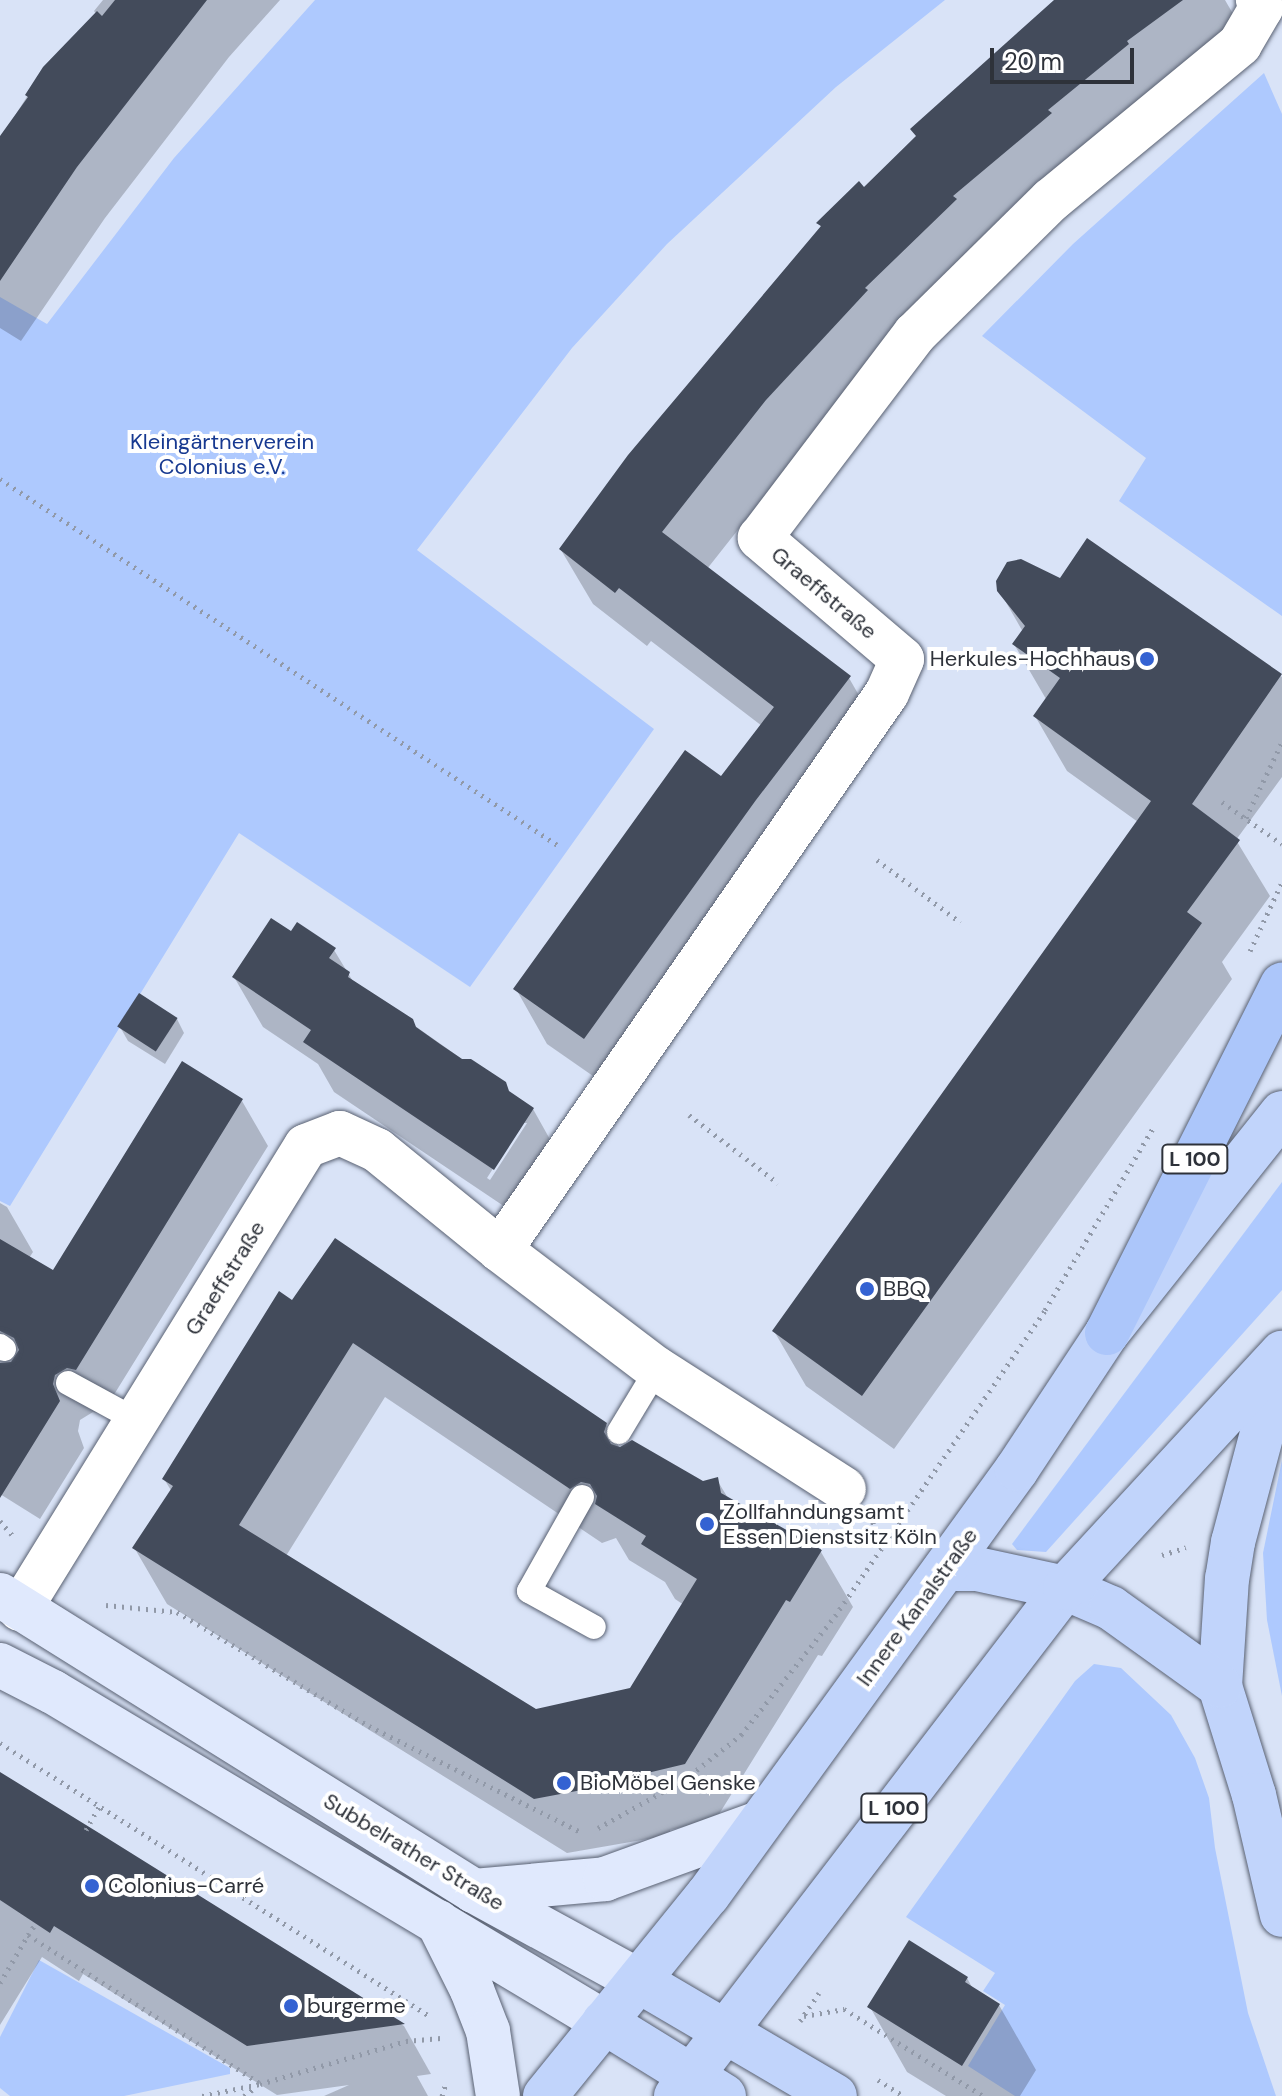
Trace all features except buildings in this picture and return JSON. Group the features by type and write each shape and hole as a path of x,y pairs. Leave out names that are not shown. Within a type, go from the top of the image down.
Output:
{"highway":[{"name":"L 100","path":"1107,1333 1282,985"}],"main road":[{"name":"Innere Kanalstraße","path":"545,2096 708,1895 945,1569 1107,1333 1282,1113"},
{"path":"1282,1355 1233,1542 1227,1578 1220,1686 1254,1795 1282,1915"},
{"name":"L 100","path":"697,2089 725,2030 1065,1588 1282,1355"},
{"path":"945,1569 977,1569 1065,1588 1111,1608 1220,1686"},
{"name":"Subbelrather Straße","path":"10,1602 474,1891 639,1981 835,2096"},
{"path":"0,1665 53,1692 604,2022 697,2089"},
{"path":"474,1891 605,1879 759,1823"},
{"path":"438,1922 472,1990 488,2031 498,2096"}],"street":[{"name":"Graeffstraße","path":"500,1250 887,693 902,659 760,538 915,334 1051,200 1240,44 1260,4"},
{"name":"Graeffstraße","path":"10,1602 45,1572 306,1146 340,1133 377,1150 500,1250 657,1369 844,1489"}],"lane":[{"path":"619,1432 657,1369"},
{"path":"68,1383 138,1421"},
{"path":"582,1497 529,1591 594,1627"}],"path":[{"path":"0,479 559,846"},
{"path":"1246,818 1282,742"},
{"path":"1222,802 1282,844"},
{"path":"877,860 960,922"},
{"path":"1246,959 1282,882"},
{"path":"689,1115 778,1183"},
{"path":"0,1521 45,1572 107,1605 177,1612 369,1726 587,1835 684,1780 751,1723 835,1616 1045,1310 1158,1121"},
{"path":"1111,1608 1153,1560 1175,1548 1233,1542"},
{"path":"0,1743 439,2022"},
{"path":"86,1830 100,1805"},
{"path":"0,1983 36,1923"},
{"path":"28,1935 260,2084"},
{"path":"820,1991 803,2016 844,2009 983,2096"},
{"path":"202,2096 260,2084 406,2041 448,2038"},
{"path":"244,2096 260,2084"}],"green space":[{"name":"Kleingärtnerverein Colonius e.V.","path":"315,0 945,0 836,87 667,244 572,348 417,550 654,729 470,987 239,833 10,1206 0,1201 0,297 47,324 174,158"},
{"path":"1264,73 1282,114 1282,616 1119,501 1146,458 982,336 1073,244"},
{"path":"1282,1182 1282,1290 1046,1552 1017,1550 1012,1544"},
{"path":"1282,1460 1282,1696 1267,1620 1263,1553"},
{"path":"1094,1664 1121,1668 1171,1715 1195,1758 1209,1798 1215,1848 1248,2013 1276,2096 1015,2096 968,2066 1005,2005 983,1991 995,1973 906,1917 1075,1681"},
{"path":"39,1960 230,2068 230,2074 124,2096 10,2096 0,2088 0,2037"}],"place":[{"name":"Herkules-Hochhaus","path":"1147,659"},
{"name":"BBQ","path":"867,1289"},
{"name":"Zollfahndungsamt Essen Dienstsitz Köln","path":"707,1524"},
{"name":"BioMöbel Genske","path":"564,1783"},
{"name":"Colonius-Carré","path":"92,1886"},
{"name":"burgerme","path":"291,2006"}]}
